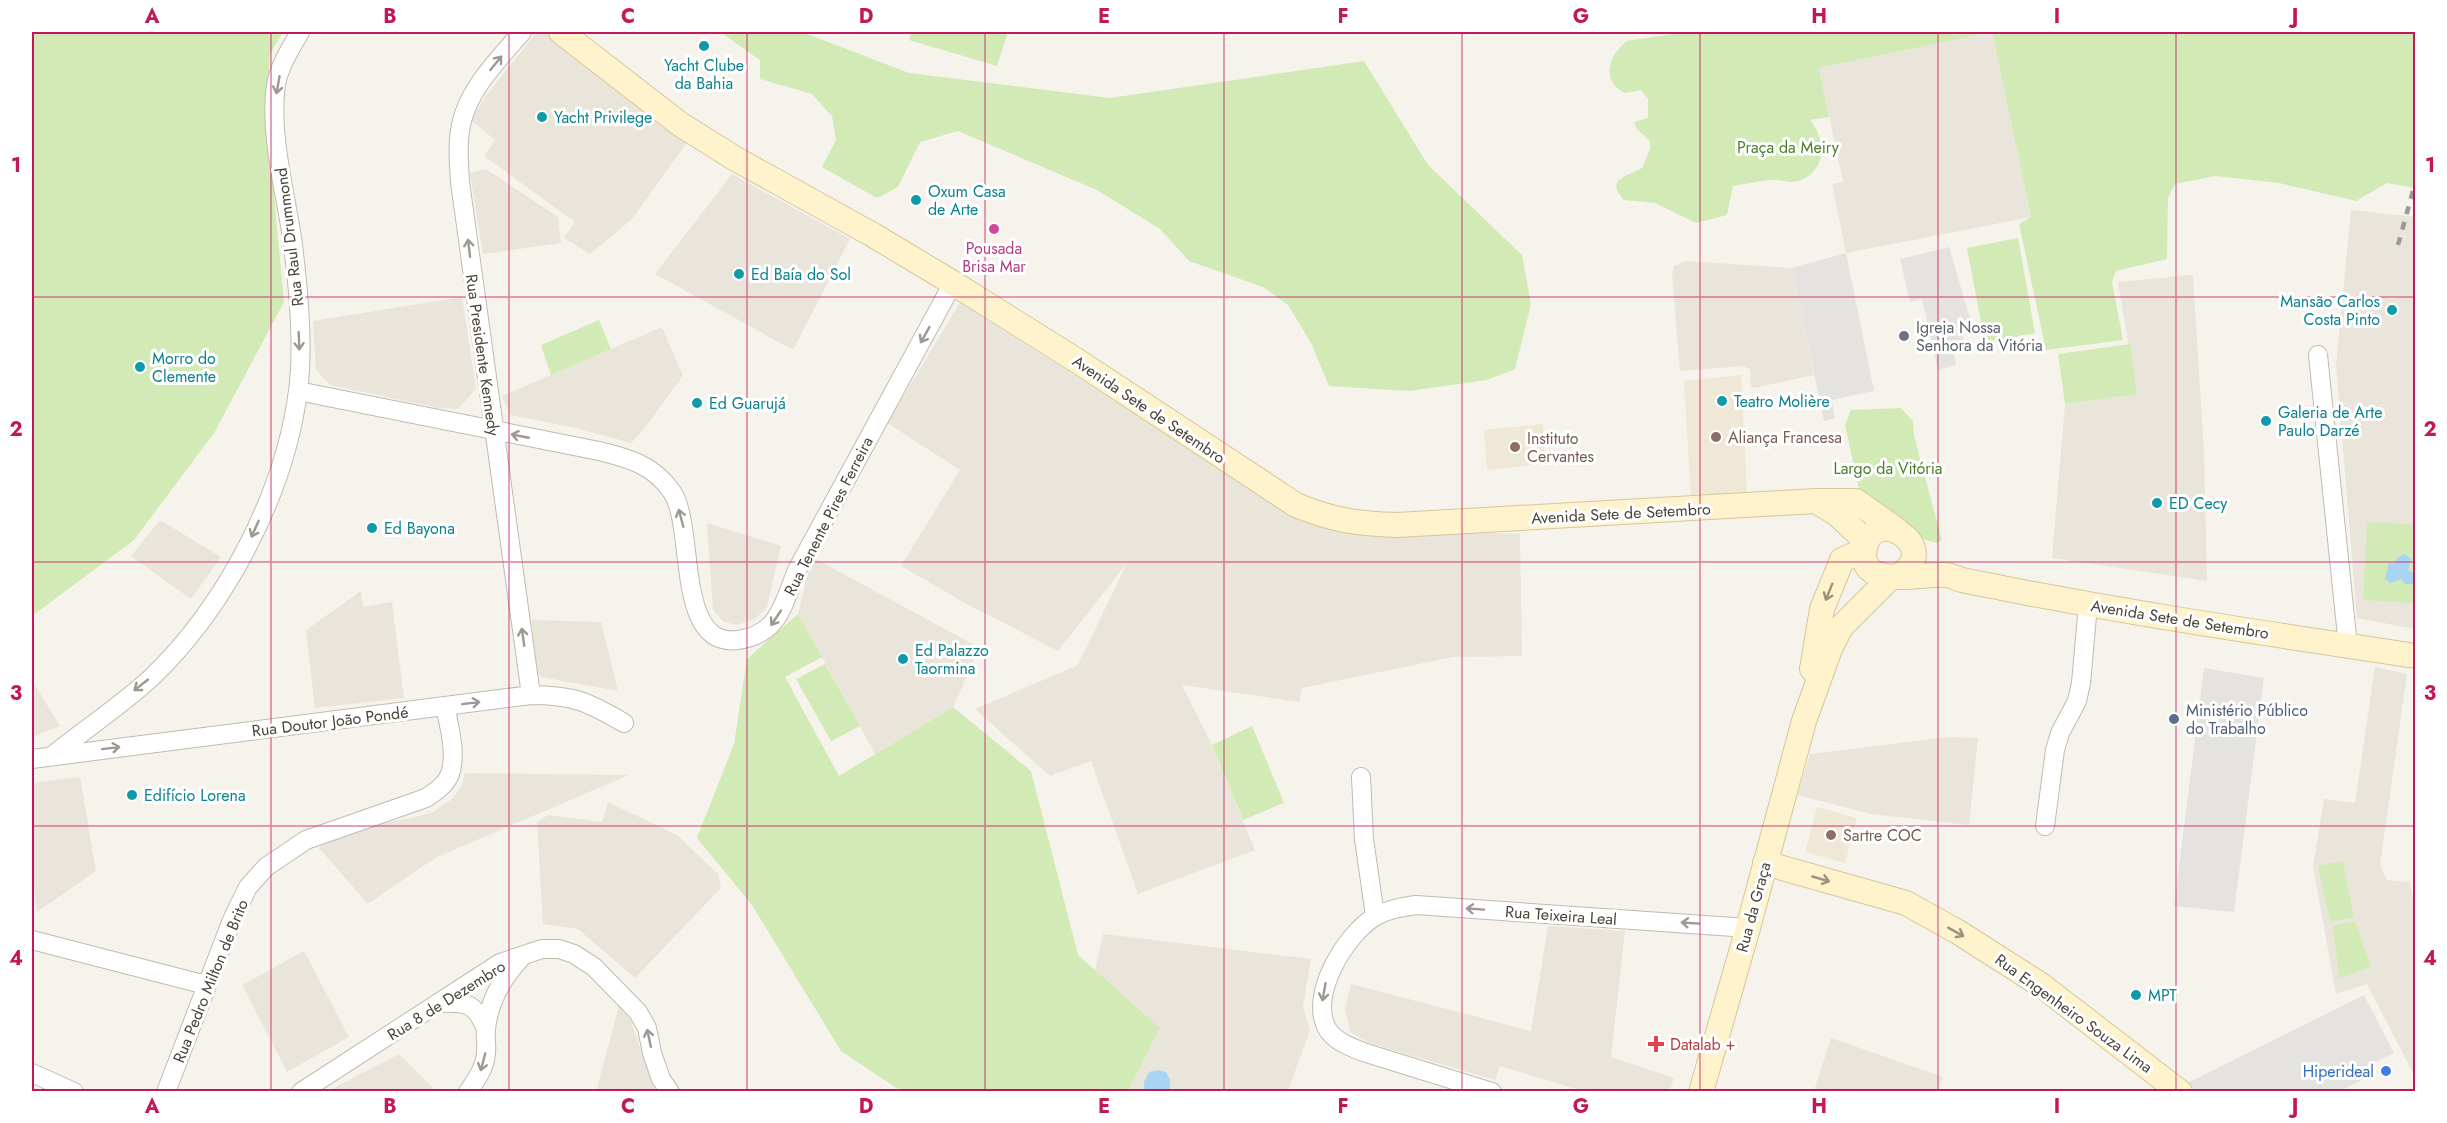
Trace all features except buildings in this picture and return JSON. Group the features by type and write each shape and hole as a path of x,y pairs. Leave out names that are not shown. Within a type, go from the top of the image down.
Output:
{"main road":[{"name":"Avenida Sete de Setembro","path":"561,32 680,124 734,158 873,235 953,283 1079,362 1296,505 1325,517 1362,524 1397,525 1816,501 1856,501 1903,536 1946,575"},
{"path":"1816,501 1837,514 1866,546"},
{"path":"1883,529 1903,536 1913,557 1905,572 1894,577 1881,577 1868,567 1866,546 1871,536 1883,529"},
{"name":"Rua da Graça","path":"1804,721 1822,609 1842,560 1866,546"},
{"name":"Avenida Sete de Setembro","path":"1894,577 1946,575 2088,605 2415,656"},
{"name":"Rua da Graça","path":"1701,1092 1749,927 1804,721 1830,649 1841,627 1894,577"},
{"name":"Rua Engenheiro Souza Lima","path":"1765,864 1906,903 1958,932 2041,985 2180,1092"}],"street":[{"name":"Rua Raul Drummond","path":"53,755 151,678 183,644 221,593 252,536 272,491 288,443 298,391 300,366 297,277 276,119 276,84 286,56 300,32"},
{"name":"Rua Presidente Kennedy","path":"522,32 484,78 471,98 461,124 459,151 460,182 531,695"},
{"name":"Rua Tenente Pires Ferreira","path":"298,391 632,459 653,470 673,493 683,521 690,586 703,626 716,636 735,640 754,637 768,629 780,613 798,568 953,283"},
{"path":"2318,355 2348,646"},
{"path":"2045,826 2055,750 2060,733 2077,701 2081,683 2088,605"},
{"name":"Rua Doutor João Pondé","path":"32,759 531,695 560,695 582,701 624,723"},
{"name":"Rua Pedro Milton de Brito","path":"166,1092 206,985 248,887 266,867 306,840 426,798 440,789 450,775 452,756 451,735 445,706"},
{"path":"1361,777 1364,839 1375,916"},
{"name":"Rua Teixeira Leal","path":"1492,1092 1364,1052 1343,1044 1328,1030 1322,1012 1322,1002 1329,973 1356,933 1375,916 1393,909 1416,905 1749,927"},
{"path":"32,940 206,985"},
{"name":"Rua 8 de Dezembro","path":"301,1092 500,963 542,949 559,949 574,954 594,967 638,1012 647,1028 661,1079 669,1092"},
{"path":"468,1092 480,1074 486,1055 486,1029 496,990 506,974 524,955"},
{"path":"438,1004 460,1003 471,1006 480,1013 486,1029"},
{"path":"32,1073 74,1092"}],"shaded area":[{"path":"537,32 550,32 689,140 631,220 590,254 564,238 575,222 484,156 495,140 471,120 485,97"},
{"path":"1992,32 2031,217 1846,253 1832,184 1843,182 1819,68"},
{"path":"486,169 558,217 561,243 483,254 470,173"},
{"path":"732,174 850,239 793,350 655,274"},
{"path":"2351,210 2415,217 2415,629 2357,618 2336,365"},
{"path":"1949,247 1974,332 1963,334 1966,352 1954,354 1956,365 1938,370 1922,299 1910,302 1900,259"},
{"path":"1846,253 1874,391 1832,400 1835,418 1824,421 1792,268"},
{"path":"1685,261 1792,268 1814,375 1754,388 1751,386 1750,370 1744,366 1680,371 1672,275 1674,266"},
{"path":"2193,275 2204,453 2207,581 2052,558 2065,404 2137,394 2118,282"},
{"path":"462,297 476,389 458,409 439,408 330,385 316,370 313,321"},
{"path":"960,303 1269,500 1455,532 1520,534 1522,656 1453,657 1302,688 1299,702 1182,685 1209,739 1255,850 1138,894 1091,761 1050,776 975,709 1078,665 1127,563 1058,651 965,603 901,566 960,470 887,423"},
{"path":"662,327 683,376 631,443 576,428 511,415 502,396"},
{"name":"Aliança Francesa","path":"1741,375 1747,493 1691,497 1684,381"},
{"name":"Instituto Cervantes","path":"1543,424 1544,464 1487,470 1484,430"},
{"path":"160,520 221,557 191,599 131,556"},
{"path":"707,523 781,546 767,607 755,619 737,625 724,622 713,610"},
{"path":"812,557 980,648 953,707 875,754 798,614"},
{"path":"361,591 363,607 392,602 404,698 315,708 306,630"},
{"path":"532,620 601,622 618,691 541,677 534,667"},
{"path":"2375,667 2407,674 2380,865 2387,880 2410,882 2415,912 2415,1077 2367,984 2336,994 2313,866 2324,799 2355,803"},
{"path":"2204,668 2264,678 2234,912 2174,906"},
{"path":"32,680 60,726 32,737"},
{"path":"1947,737 1978,738 1969,825 1871,814 1797,795 1810,754"},
{"path":"465,773 629,775 435,858 368,904 319,848 327,839 356,827 412,818 433,812 452,799 461,787"},
{"path":"80,777 96,871 37,912 32,873 32,783"},
{"path":"608,802 677,835 718,874 721,888 635,978 578,929 543,924 537,822 548,815 602,822"},
{"name":"Sartre COC","path":"1817,807 1857,818 1845,863 1805,852"},
{"path":"1548,926 1625,931 1611,1057 1674,1078 1669,1091 1583,1091 1500,1066 1495,1080 1369,1043 1350,1032 1345,1009 1351,984 1531,1031"},
{"path":"1103,934 1311,959 1303,1007 1310,1030 1288,1091 1128,1091 1160,1028 1095,971"},
{"path":"304,951 349,1037 287,1072 242,985"},
{"path":"2364,995 2394,1053 2367,1066 2370,1076 2340,1091 2190,1092 2183,1085"},
{"path":"619,1006 631,1021 655,1091 596,1092"},
{"path":"1831,1038 1943,1077 1938,1091 1814,1091"},
{"path":"399,1054 436,1091 328,1091"}],"green space":[{"name":"Morro do Clemente","path":"32,32 283,32 270,54 266,110 284,302 214,433 134,540 32,616"},
{"path":"720,32 802,32 909,73 1110,98 1364,61 1428,165 1522,255 1531,304 1515,369 1487,380 1409,391 1329,386 1311,343 1288,305 1263,287 1189,261 1160,229 1097,190 958,131 920,142 898,187 877,198 822,167 836,140 832,116 812,94 760,79 760,60"},
{"path":"911,32 1008,32 997,66 909,40"},
{"name":"Praça da Meiry","path":"1686,32 1992,32 1819,68 1829,117 1810,120 1821,145 1821,154 1815,170 1794,182 1770,180 1733,186 1727,215 1696,223 1655,203 1624,200 1618,193 1617,183 1625,176 1642,168 1650,149 1650,141 1637,129 1634,122 1648,118 1648,99 1641,90 1625,93 1617,88 1610,75 1612,60 1627,41"},
{"path":"1992,32 2415,32 2415,188 2387,183 2356,201 2279,183 2215,176 2175,184 2168,198 2167,259 2116,271 2112,282 2123,340 2046,350 2019,224 2031,217"},
{"path":"2018,238 2035,333 1985,343 1967,248"},
{"path":"599,320 611,349 551,375 541,345"},
{"path":"2130,344 2137,394 2065,404 2058,354"},
{"name":"Largo da Vitória","path":"1901,408 1913,421 1914,436 1942,540 1937,543 1925,540 1860,493 1845,425 1851,410"},
{"path":"2367,522 2415,525 2415,603 2363,600"},
{"path":"798,614 822,657 785,677 839,776 953,707 1031,771 1078,955 1160,1028 1128,1091 901,1091 841,1051 752,905 697,838 734,744 747,659"},
{"path":"825,664 860,726 831,741 796,679"},
{"path":"1252,726 1284,803 1243,820 1212,745"},
{"path":"2343,861 2354,917 2330,922 2318,866"},
{"path":"2355,921 2371,967 2339,978 2333,926"}],"water":[{"path":"2404,554 2411,559 2408,570 2415,574 2415,584 2404,584 2402,579 2390,583 2385,578 2389,563 2394,564 2398,557"},
{"path":"1158,1070 1166,1072 1170,1080 1170,1090 1144,1091 1144,1082 1149,1072"}],"railway":[{"path":"2398,245 2416,180"}],"place":[{"name":"Yacht Clube da Bahia","path":"704,46"},
{"name":"Yacht Privilege","path":"542,117"},
{"name":"Oxum Casa de Arte","path":"916,200"},
{"name":"Pousada Brisa Mar","path":"994,229"},
{"name":"Ed Baía do Sol","path":"739,274"},
{"name":"Mansão Carlos Costa Pinto","path":"2392,310"},
{"name":"Igreja Nossa Senhora da Vitória","path":"1904,336"},
{"name":"Morro do Clemente","path":"140,367"},
{"name":"Teatro Molière","path":"1722,401"},
{"name":"Ed Guarujá","path":"697,403"},
{"name":"Galeria de Arte Paulo Darzé","path":"2266,421"},
{"name":"Aliança Francesa","path":"1716,437"},
{"name":"Instituto Cervantes","path":"1515,447"},
{"name":"ED Cecy","path":"2157,503"},
{"name":"Ed Bayona","path":"372,528"},
{"name":"Ed Palazzo Taormina","path":"903,659"},
{"name":"Ministério Público do Trabalho","path":"2174,719"},
{"name":"Edifício Lorena","path":"132,795"},
{"name":"Sartre COC","path":"1831,835"},
{"name":"MPT","path":"2136,995"},
{"name":"Datalab +","path":"1656,1044"},
{"name":"Hiperideal","path":"2386,1071"}]}
